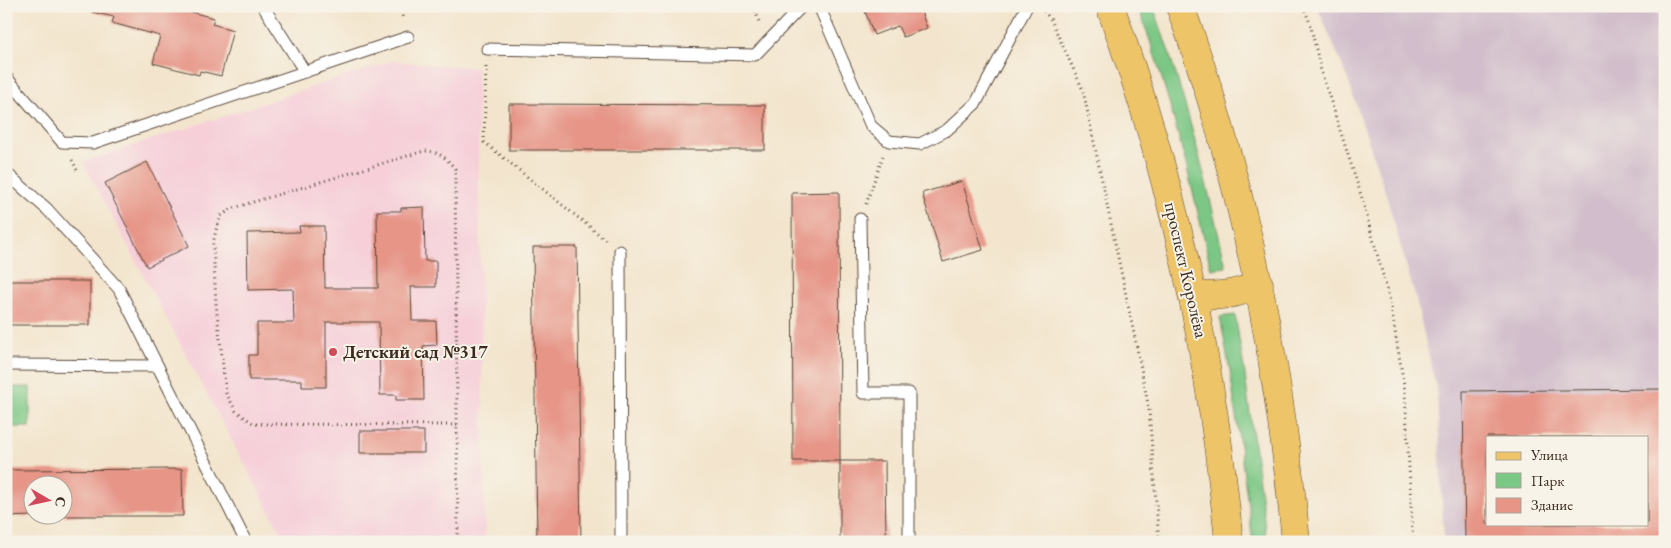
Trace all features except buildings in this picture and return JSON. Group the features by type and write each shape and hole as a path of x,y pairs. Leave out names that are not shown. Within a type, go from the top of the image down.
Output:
{"main road":[{"name":"проспект Королёва","path":"1110,6 1154,137 1193,295 1212,396 1229,542"},
{"path":"1180,6 1220,126 1259,284 1278,391 1296,542"},
{"path":"1193,295 1226,295 1244,292 1259,284"}],"lane":[{"path":"263,6 305,72"},
{"path":"487,49 755,55 802,6"},
{"path":"818,6 871,126 889,141 920,144 947,130 976,103 1027,6"},
{"path":"6,78 62,142 93,143 408,37"},
{"path":"6,173 47,209 118,289 246,542"},
{"path":"860,220 863,393 908,393 909,542"},
{"path":"620,251 621,542"},
{"path":"6,365 158,366"}],"path":[{"path":"1040,6 1051,20 1082,90 1138,348 1148,409 1159,542"},
{"path":"1303,6 1310,23 1321,71 1361,195 1390,301 1405,391 1413,542"},
{"path":"487,49 484,142 620,251"},
{"path":"860,220 889,141"},
{"path":"457,425 254,424 236,411 226,394 216,304 213,244 221,216 240,206 424,151 433,151 442,155 455,169 458,542"}],"shaded area":[{"path":"1317,6 1665,6 1665,542 1444,542 1437,392 1416,299 1385,191 1346,74"},
{"name":"Детский сад №317","path":"392,61 477,68 485,542 286,542 83,162"}],"green space":[{"path":"1138,6 1153,6 1175,70 1194,135 1226,267 1211,269 1179,136"},
{"path":"1235,315 1244,368 1267,542 1253,542 1230,371 1220,317"},
{"path":"6,387 30,387 30,427 6,427"}],"place":[{"name":"Детский сад №317","path":"333,352"}]}
